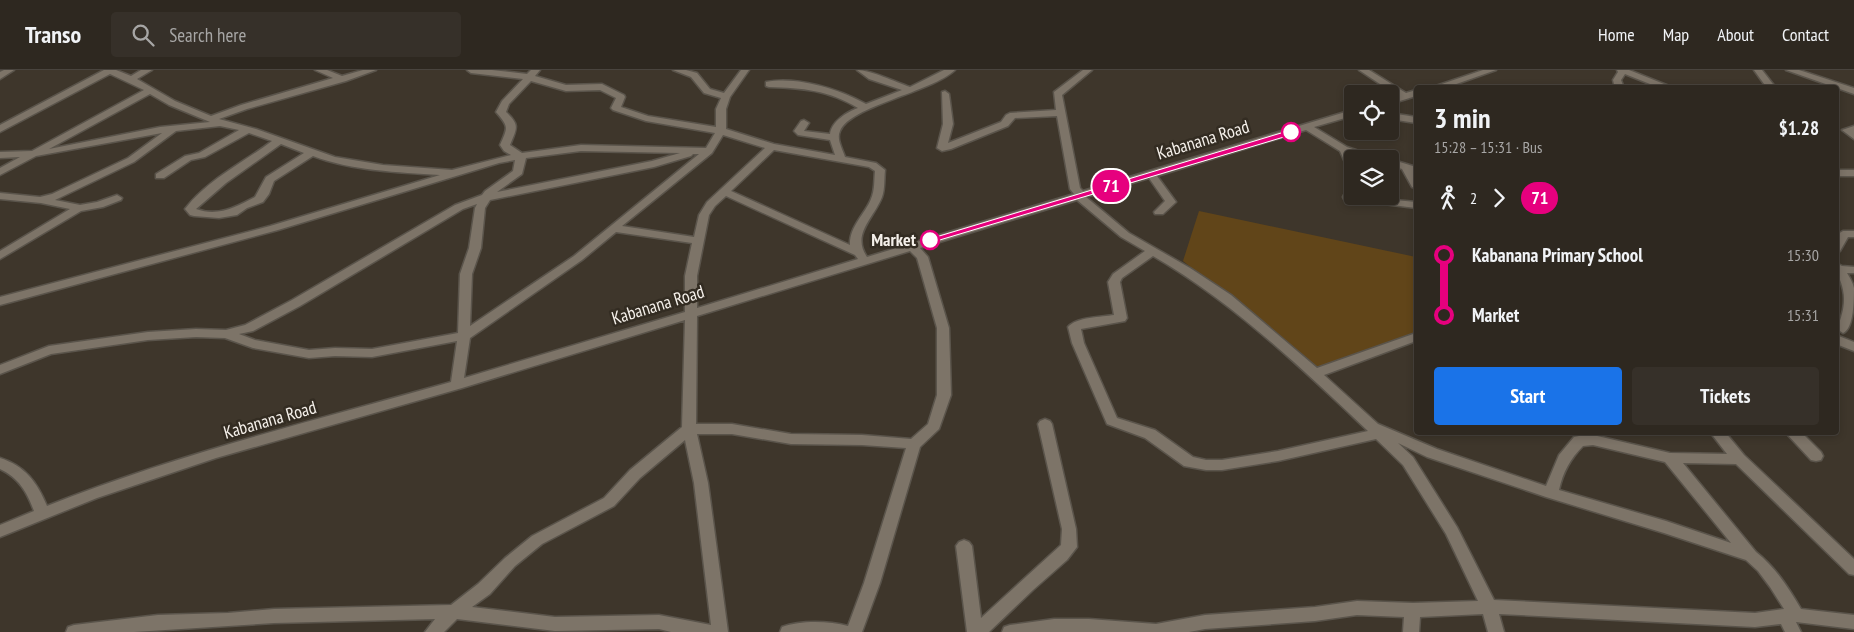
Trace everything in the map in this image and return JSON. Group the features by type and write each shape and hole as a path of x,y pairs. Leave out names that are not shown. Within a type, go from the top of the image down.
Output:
{"street":[{"path":"0,76 10,70"},
{"path":"0,129 108,70 131,79 172,103 216,121 280,140 333,160 383,168 452,173 470,169"},
{"path":"131,79 148,70"},
{"path":"319,70 343,79"},
{"path":"0,155 56,151 174,128 206,126 244,107 372,70"},
{"path":"471,70 528,77 566,88 602,87 620,97 616,108 626,113 691,125 719,135 740,138 772,147 872,164 880,170 877,196 871,209 858,227 856,240 861,256"},
{"path":"521,156 507,149 505,145 512,129 510,121 501,112 505,102 536,70"},
{"path":"677,70 694,75 707,92 726,97"},
{"path":"226,334 253,344 309,354 336,352 372,353 464,336 578,258 709,151 719,135 721,109 726,97 745,70"},
{"path":"861,70 872,77 909,89"},
{"path":"842,160 834,138 841,121 848,115 951,70"},
{"path":"1088,70 1057,94 1075,189 1079,195 1125,235 1186,270 1227,298 1316,373 1408,461 1425,491 1452,531 1489,608 1496,632"},
{"path":"1363,70 1405,96"},
{"path":"1444,85 1492,70"},
{"path":"1619,85 1617,80 1622,70 1662,85"},
{"path":"1758,70 1770,85"},
{"path":"1790,70 1838,85"},
{"path":"769,84 820,88 838,92 864,107"},
{"path":"1839,85 1854,90"},
{"path":"0,172 151,90"},
{"path":"945,94 948,124 942,148 1005,124 1009,117 1013,115 1060,113"},
{"path":"1399,98 1414,94"},
{"name":"Kabanana Road","path":"0,531 101,491 213,454 457,385 691,313 861,256 912,246 1344,115"},
{"path":"1399,117 1414,120"},
{"path":"804,123 799,131 802,133 834,138"},
{"path":"40,200 55,197 102,176 131,160 174,128"},
{"path":"1307,128 1347,150"},
{"path":"1854,129 1846,130 1854,136"},
{"path":"160,176 188,158 202,155 247,130"},
{"path":"280,140 259,157 218,182 190,209 194,213 222,215 231,214 242,207 252,205 264,195 266,185 270,179 290,164 312,152"},
{"path":"720,632 701,483 689,429 691,276 700,241 704,215 711,204 724,191 772,147"},
{"path":"0,301 274,228 498,160 581,148 709,151"},
{"path":"0,370 49,350 148,336 196,333 226,334 249,328 330,284 459,207 484,198 654,164 692,152"},
{"path":"457,385 464,336 466,274 475,248 480,208 484,198 518,172 521,156"},
{"path":"1399,165 1414,169"},
{"path":"1399,165 1406,167 1414,181"},
{"path":"1839,173 1854,173"},
{"path":"1151,174 1171,202 1159,212"},
{"path":"724,191 861,256"},
{"path":"0,196 76,206 79,208 77,209"},
{"path":"1,255 77,209 99,206 117,198"},
{"path":"1399,203 1414,205"},
{"path":"613,228 700,241"},
{"path":"1839,242 1843,234 1854,234"},
{"path":"854,632 872,583 914,444 934,426 944,395 943,328 922,257 912,246"},
{"path":"1152,251 1116,276 1114,282 1121,318 1074,327 1078,344 1093,374 1112,421 1150,434 1190,462 1206,465 1222,465 1278,456 1365,438 1376,430"},
{"path":"1839,268 1854,270"},
{"path":"1839,270 1850,289 1852,306 1842,332 1854,347"},
{"path":"1839,287 1850,289"},
{"path":"1316,373 1414,338"},
{"path":"977,632 1070,547 1069,529 1044,424"},
{"path":"433,632 454,612 484,589 510,562 537,540 609,502 624,489 635,474 689,429 732,429 791,439 862,440 914,444"},
{"path":"1376,430 1432,454 1551,493 1666,527 1751,556"},
{"path":"1719,435 1739,459 1854,569"},
{"path":"1795,435 1816,456"},
{"path":"1551,493 1556,471 1569,450 1579,441 1593,440 1670,458 1739,459"},
{"path":"1670,458 1751,556 1763,566 1776,582 1790,615 1793,632"},
{"path":"0,464 11,468 28,480 43,514"},
{"path":"964,546 977,632"},
{"path":"1010,632 1054,626 1156,630 1204,622 1315,614 1357,608 1413,610 1489,608 1755,620 1790,615 1854,622"},
{"path":"1411,632 1413,610"},
{"path":"82,632 158,622 228,620 274,616 454,612 555,624 659,622 711,632"},
{"path":"788,632 823,630 846,632"}],"shaded area":[{"path":"1199,211 1414,257 1414,334 1320,371 1183,261"}],"bus line":[{"name":"71","path":"930,240 1291,132"}],"place":[{"name":"Market","path":"930,240"}]}
